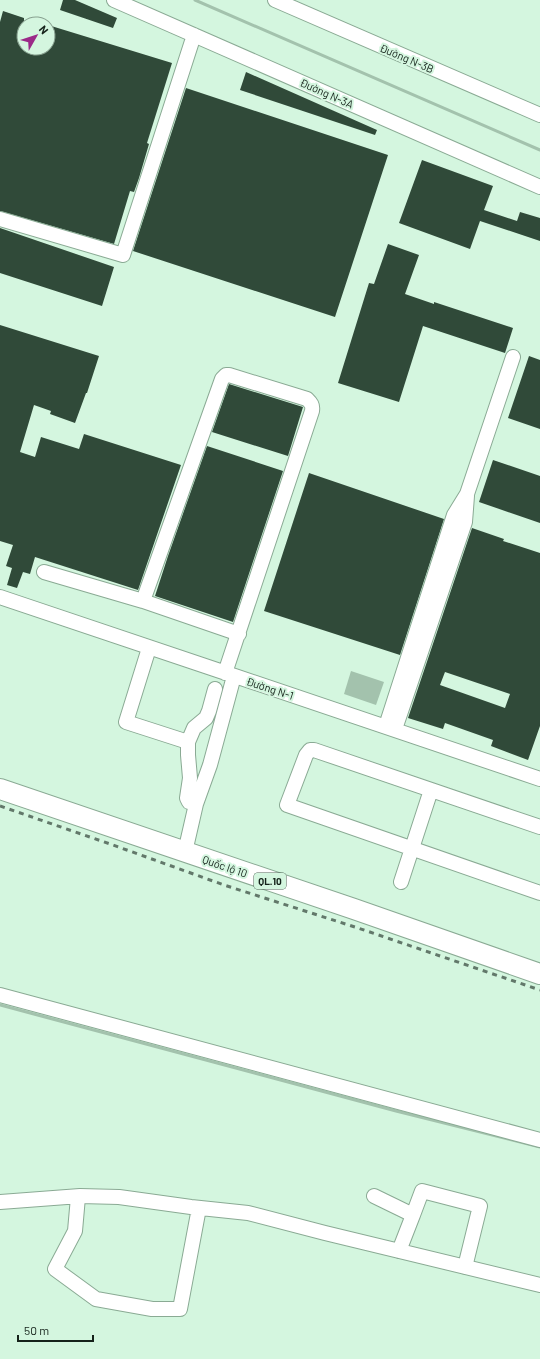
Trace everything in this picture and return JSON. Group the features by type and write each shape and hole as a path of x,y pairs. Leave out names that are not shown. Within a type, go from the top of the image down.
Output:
{"highway":[{"name":"Quốc lộ 10","path":"0,789 540,974"}],"street":[{"name":"Đường N-3A","path":"114,0 540,187"},
{"name":"Đường N-3B","path":"275,0 540,115"},
{"path":"0,219 123,255 194,35"},
{"path":"390,727 454,515 467,494 513,357"},
{"path":"143,601 222,378 229,374 307,399 312,403 312,411 239,634 210,765 196,804 185,852"},
{"path":"44,572 143,601 239,634"},
{"name":"Đường N-1","path":"0,598 540,778"},
{"path":"148,648 126,722 188,742"},
{"path":"196,804 189,802 187,798 190,778 188,742 194,728 206,718 215,689"},
{"path":"540,827 312,750 307,752 287,804 540,893"},
{"path":"401,882 431,790"},
{"path":"0,995 540,1140"},
{"path":"400,1251 422,1191 480,1206 465,1267"},
{"path":"374,1196 413,1215"},
{"path":"0,1202 78,1197 120,1197 248,1213 540,1285"},
{"path":"78,1197 75,1231 55,1269 96,1299 152,1309 180,1309 199,1208"}],"shaded area":[{"path":"351,671 384,682 376,705 344,694"}],"building":[{"path":"63,0 75,0 117,18 113,28 60,10"},
{"path":"3,11 18,16 16,16 16,56 56,56 56,27 172,63 147,143 149,144 139,178 134,192 130,191 114,244 0,211 0,22"},
{"path":"246,72 377,130 375,135 240,90"},
{"path":"186,88 388,155 335,317 133,251"},
{"path":"422,160 493,186 484,210 517,221 520,212 540,218 540,241 480,221 470,249 399,223"},
{"path":"0,228 114,267 102,306 0,273"},
{"path":"388,244 419,255 405,294 513,328 505,353 423,326 399,402 338,383 369,283 374,284"},
{"path":"0,325 99,356 75,423 50,414 51,411 34,405 20,452 35,457 41,437 79,449 84,434 181,465 138,590 35,557 30,574 23,572 17,588 7,585 12,568 6,566 13,545 0,541"},
{"path":"529,356 540,360 540,429 508,418"},
{"path":"229,384 303,407 288,456 212,432"},
{"path":"207,446 283,471 233,622 155,596"},
{"path":"493,460 540,476 540,523 479,502"},
{"path":"309,473 444,519 400,655 264,611"},
{"path":"472,528 504,539 503,541 540,553 540,726 528,760 491,746 493,740 445,723 443,729 408,718","holes":["445,672 510,694 505,708 440,685"]}],"waterway":[{"path":"195,0 540,150"},
{"path":"0,1005 396,1111 540,1147"}],"railway":[{"path":"0,806 224,885 358,928 540,990"}]}
